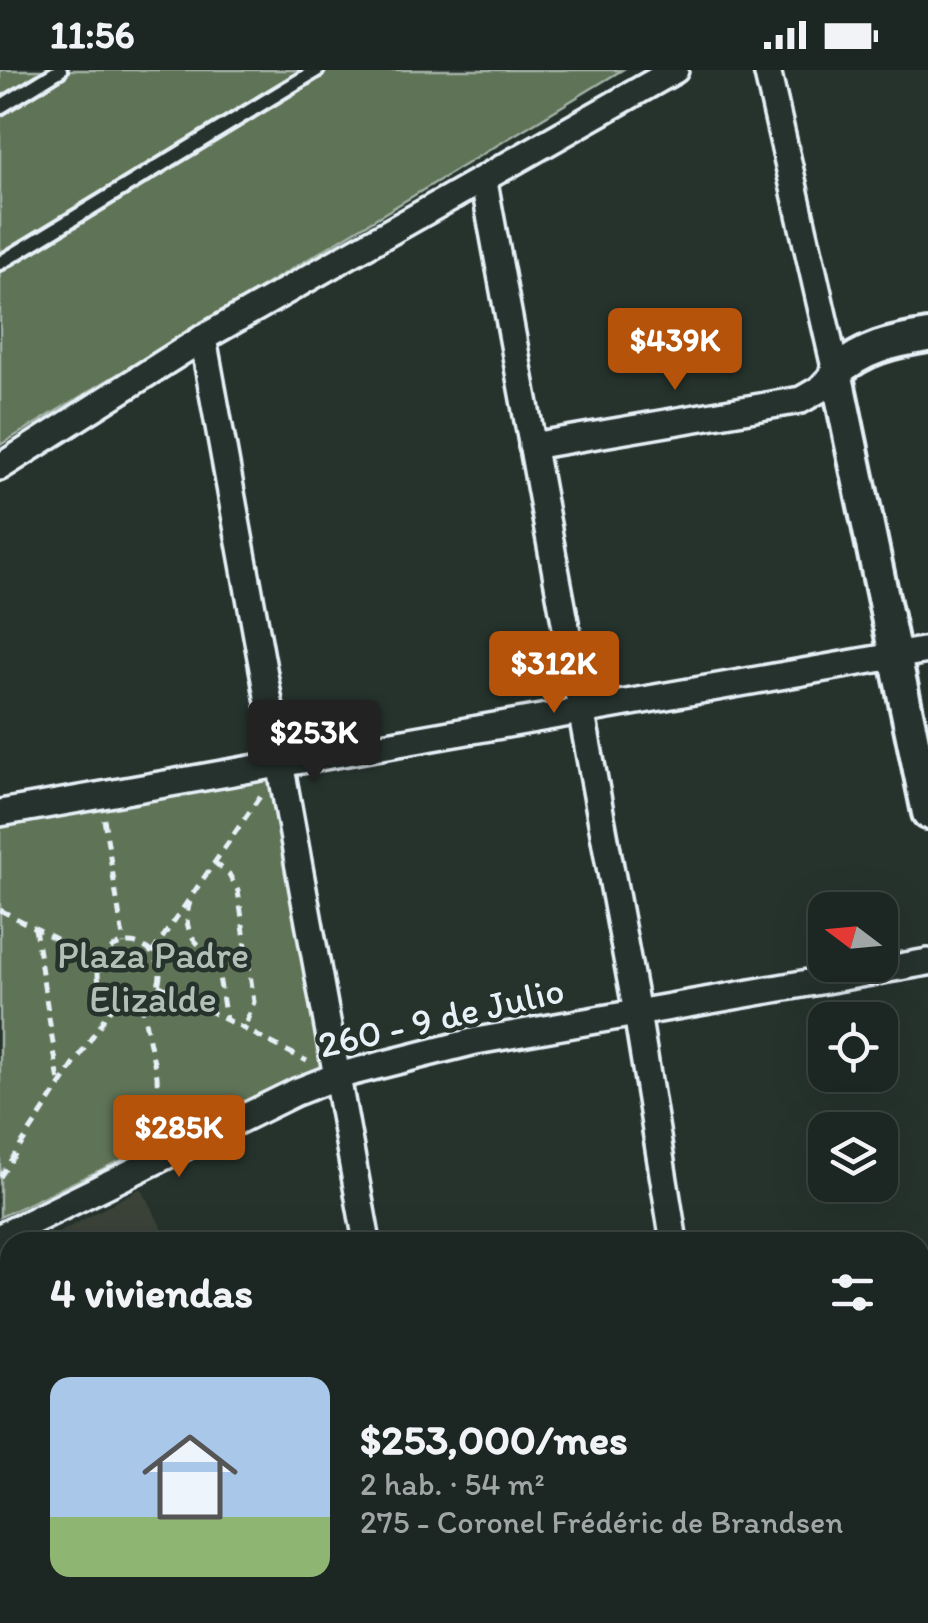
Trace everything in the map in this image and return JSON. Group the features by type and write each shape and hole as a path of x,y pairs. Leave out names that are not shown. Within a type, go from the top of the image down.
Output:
{"street":[{"path":"0,467 203,338 484,182 675,70"},
{"path":"768,70 898,655 928,813"},
{"path":"484,182 637,1013 672,1232"},
{"path":"532,446 801,400 820,389 856,355 882,344 928,336"},
{"path":"203,338 365,1232"},
{"path":"0,813 928,650"},
{"name":"260 - 9 de Julio","path":"10,1232 337,1076 476,1041 928,962"}],"lane":[{"path":"0,106 60,70"},
{"path":"0,263 316,70"}],"path":[{"path":"152,953 282,764"},
{"path":"100,796 124,944"},
{"path":"214,862 229,874 238,891 254,1002 244,1029"},
{"path":"193,893 187,910 189,934 194,943 216,958 226,1020"},
{"path":"0,910 101,962"},
{"path":"35,928 60,1085"},
{"path":"124,944 139,945 152,953 160,970 158,986 141,1003 115,1002 100,984 101,962 112,948 124,944"},
{"path":"158,986 337,1076"},
{"path":"0,1177 115,1002"},
{"path":"141,1003 156,1076 160,1158"}],"shaded area":[{"path":"141,1188 164,1232 60,1232"}],"green space":[{"path":"0,70 622,70 0,445"},
{"name":"Plaza Padre Elizalde","path":"274,775 323,1066 0,1217 0,826"}]}
